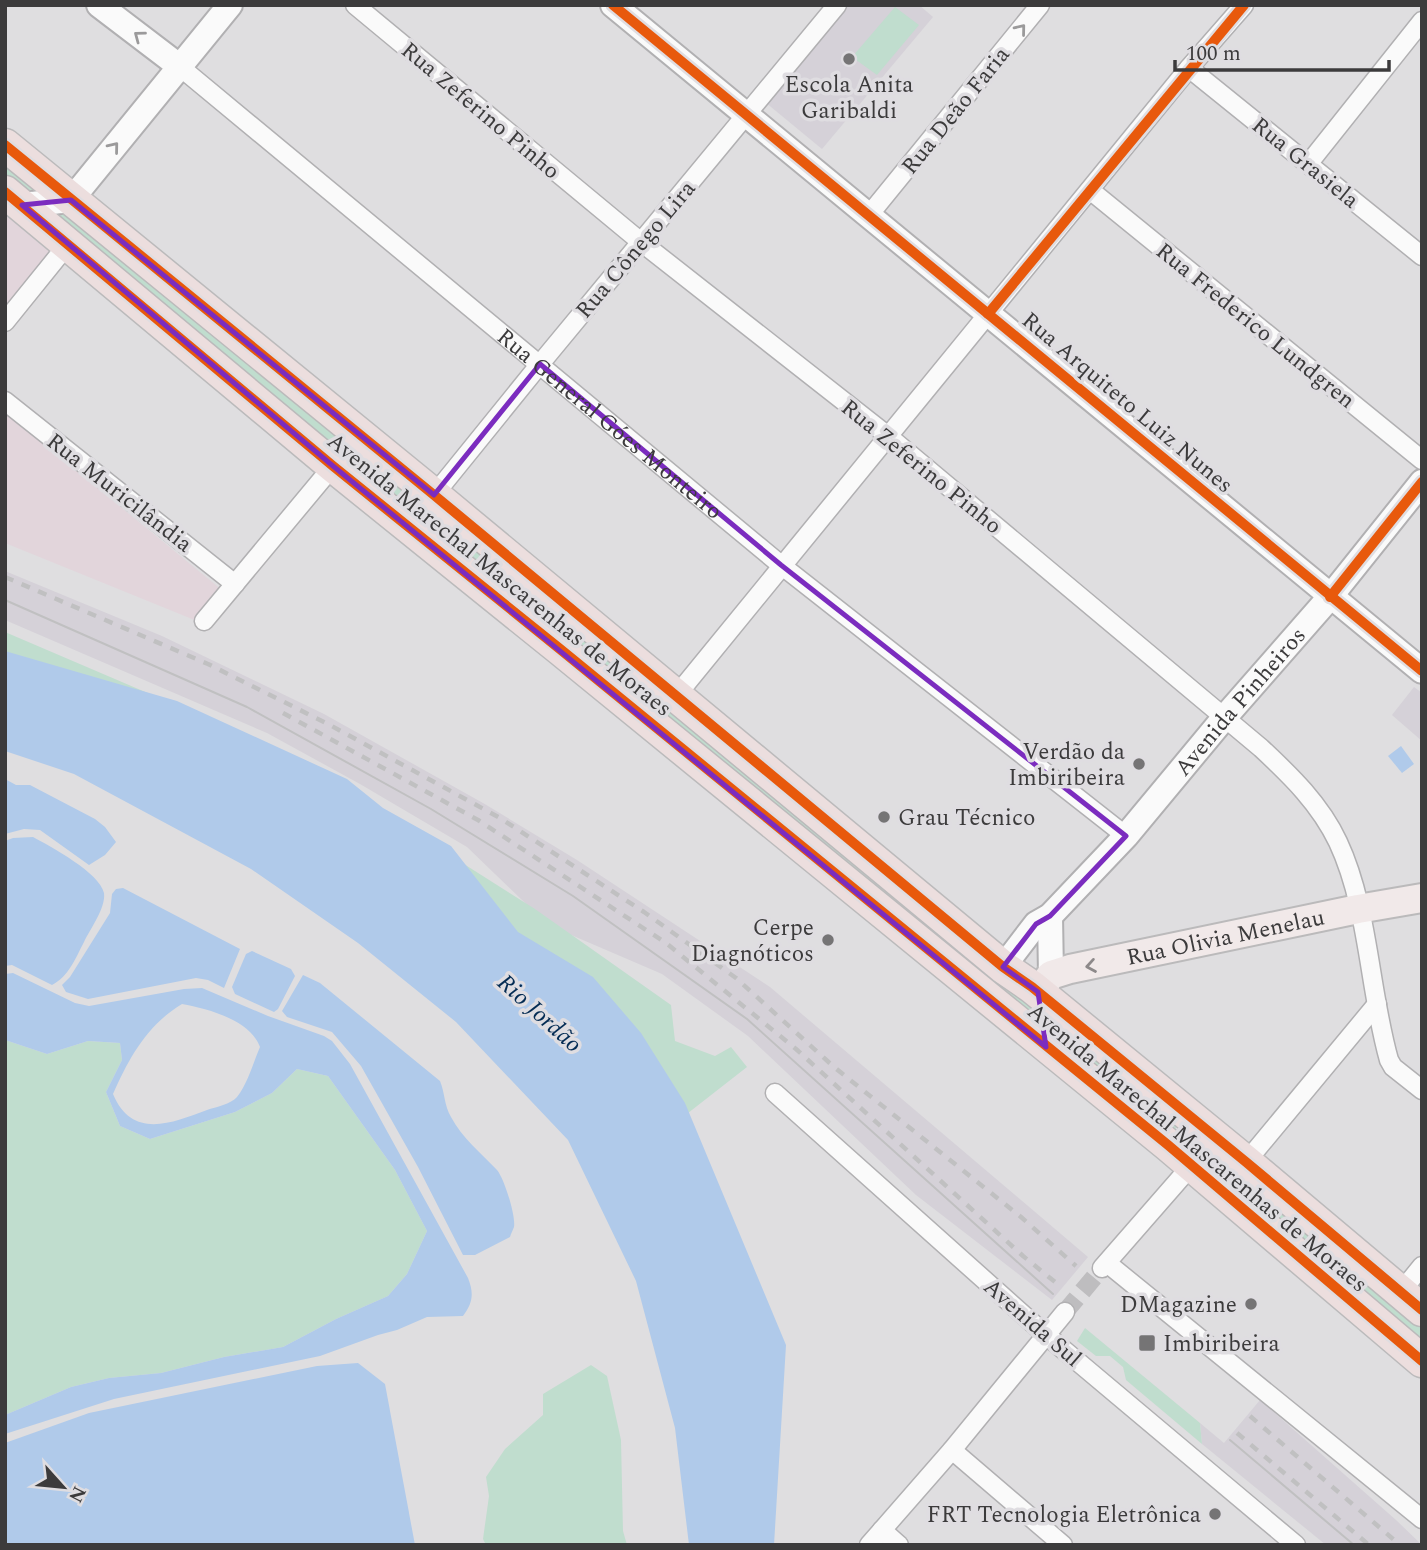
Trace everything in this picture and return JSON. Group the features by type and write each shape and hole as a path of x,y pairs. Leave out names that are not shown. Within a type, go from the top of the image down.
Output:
{"highway":[{"name":"Avenida Marechal Mascarenhas de Moraes","path":"5,145 434,495 1003,967 1044,983 1202,1126 1411,1302"},
{"name":"Avenida Marechal Mascarenhas de Moraes","path":"14,199 333,467 561,649 1191,1166 1422,1361"},
{"path":"1044,983 1046,1047"}],"main road":[{"name":"Rua General Góes Monteiro","path":"99,5 179,66"},
{"path":"14,199 71,201 230,5"},
{"name":"Rua Arquiteto Luiz Nunes","path":"620,8 1422,671"},
{"name":"Avenida Pinheiros","path":"1003,967 1035,924 1050,916 1126,836 1223,718 1330,597 1422,482"},
{"name":"Rua Olivia Menelau","path":"1044,983 1358,909 1422,898"},
{"path":"1044,983 1050,916"}],"street":[{"name":"Rua Zeferino Pinho","path":"355,5 640,242 888,436 1261,748 1299,784 1324,818 1338,844 1358,909 1389,1060 1393,1067 1422,1090"},
{"name":"Rua Cônego Lira","path":"434,495 837,5"},
{"name":"Rua Deão Faria","path":"869,215 1040,5"},
{"path":"676,696 1189,68 1244,5"},
{"path":"1308,163 1422,21"},
{"name":"Rua General Góes Monteiro","path":"179,66 782,565 1126,836"},
{"name":"Rua Grasiela","path":"1189,68 1420,252"},
{"name":"Rua Frederico Lundgren","path":"1090,190 1422,460"},
{"path":"5,322 68,244"},
{"name":"Rua Muricilândia","path":"5,401 235,584"},
{"path":"204,621 333,467"},
{"path":"1246,1162 1377,1004"},
{"name":"Avenida Sul","path":"775,1093 1046,1335 1296,1545"},
{"path":"1202,1126 1191,1166 1105,1266 1422,1519"},
{"path":"1411,1302 1422,1266"},
{"path":"869,1545 952,1450 1065,1312"},
{"path":"952,1450 1063,1545"},
{"path":"882,1530 899,1545"}],"highlighted area":[{"path":"71,200 434,495 540,364 781,565 1126,836 1050,916 1036,924 1003,967 1038,992 1046,1047 333,466 22,205"}],"shaded area":[{"name":"Escola Anita Garibaldi","path":"846,5 919,5 933,17 822,149 765,102"},
{"path":"5,207 56,248 5,311"},
{"path":"5,412 223,591 197,621 5,543"},
{"path":"5,571 162,636 324,714 483,803 577,860 770,987 1088,1257 1052,1300 916,1195 748,1036 662,974 548,925 467,847 267,733 5,620"},
{"path":"1414,687 1422,693 1422,741 1392,715"},
{"path":"1260,1400 1422,1545 1326,1545 1202,1444 1200,1423 1224,1443"}],"green space":[{"path":"895,7 919,25 877,75 852,57"},
{"path":"5,156 47,192 20,194 5,182"},
{"path":"65,205 1042,1008 1033,1017 1018,1007 41,207"},
{"path":"5,632 157,697 423,838 535,909 671,1005 675,1041 715,1056 731,1047 747,1067 674,1124 182,726 5,651"},
{"path":"1052,1027 1180,1123 1168,1138 1053,1045"},
{"path":"5,1040 47,1054 88,1041 120,1043 122,1060 106,1092 120,1126 150,1139 235,1112 272,1093 297,1069 328,1076 395,1170 427,1231 407,1274 388,1296 283,1347 224,1357 161,1373 109,1378 71,1387 5,1415"},
{"path":"1212,1147 1422,1319 1422,1352 1196,1164"},
{"path":"1085,1328 1200,1423 1202,1444 1126,1380 1123,1367 1110,1356 1096,1356 1077,1341"},
{"path":"591,1365 607,1376 621,1440 623,1531 627,1545 486,1545 483,1539 489,1496 486,1477 505,1449 543,1415 543,1394"}],"water":[{"name":"Rio Jordão","path":"5,651 177,701 347,779 383,808 451,846 518,932 593,977 641,1033 685,1103 786,1345 774,1545 689,1545 675,1428 636,1281 568,1140 456,1022 358,943 251,869 74,774 5,751"},
{"path":"1401,746 1414,764 1402,773 1388,756"},
{"path":"5,779 16,785 30,785 95,819 116,842 105,855 89,865 40,830 24,829 5,834"},
{"path":"33,837 84,869 94,877 104,893 100,912 74,961 63,977 52,985 12,965 5,966 5,841"},
{"path":"123,888 240,949 224,988 208,980 196,978 88,999 66,992 62,985 70,977 110,913 112,894 116,889"},
{"path":"252,951 291,969 295,976 274,1012 235,994 232,987 246,954"},
{"path":"13,973 75,1003 89,1006 202,988 332,1041 350,1064 468,1278 472,1298 463,1316 427,1317 320,1356 114,1399 5,1434 5,1415 71,1387 109,1378 161,1373 224,1357 283,1347 388,1296 407,1274 427,1231 395,1170 328,1076 297,1069 272,1093 235,1112 150,1139 120,1126 106,1092 122,1060 120,1043 88,1041 47,1054 5,1040 5,974","holes":["182,1004 227,1017 255,1038 260,1047 244,1086 231,1102 167,1123 142,1123 131,1118 113,1094 126,1068 140,1043 159,1022"]},
{"path":"303,975 320,983 440,1081 455,1125 497,1170 503,1181 514,1222 510,1237 475,1255 463,1255 418,1167 361,1066 332,1032 287,1017 282,1011"},
{"path":"358,1363 385,1384 415,1545 5,1545 5,1443 89,1413 317,1366"}],"tunnel":[{"path":"1065,1312 1102,1268"}],"tram line":[{"path":"5,600 247,707 431,809 573,896 747,1019 1053,1294"},
{"path":"1230,1440 1354,1545"}],"railway":[{"path":"5,577 208,664 328,724 500,818 644,912 736,978 834,1067 1021,1217 1076,1266"},
{"path":"283,713 478,820 666,943 796,1049 1023,1256 1060,1286"},
{"path":"1250,1416 1400,1545"},
{"path":"1237,1433 1369,1545"}],"cycle path":[{"path":"613,5 1422,671"},
{"path":"988,314 1244,5"},
{"path":"5,145 434,495 1003,967 1032,987 1246,1162 1422,1310"},
{"path":"5,192 333,466 1168,1145 1422,1361"},
{"path":"1330,597 1422,482"}],"place":[{"name":"Escola Anita Garibaldi","path":"849,59"},
{"name":"Verdão da Imbiribeira","path":"1139,764"},
{"name":"Grau Técnico","path":"884,817"},
{"name":"Cerpe Diagnóticos","path":"828,940"},
{"name":"DMagazine","path":"1251,1304"},
{"name":"Imbiribeira","path":"1147,1343"},
{"name":"FRT Tecnologia Eletrônica","path":"1215,1514"}]}
